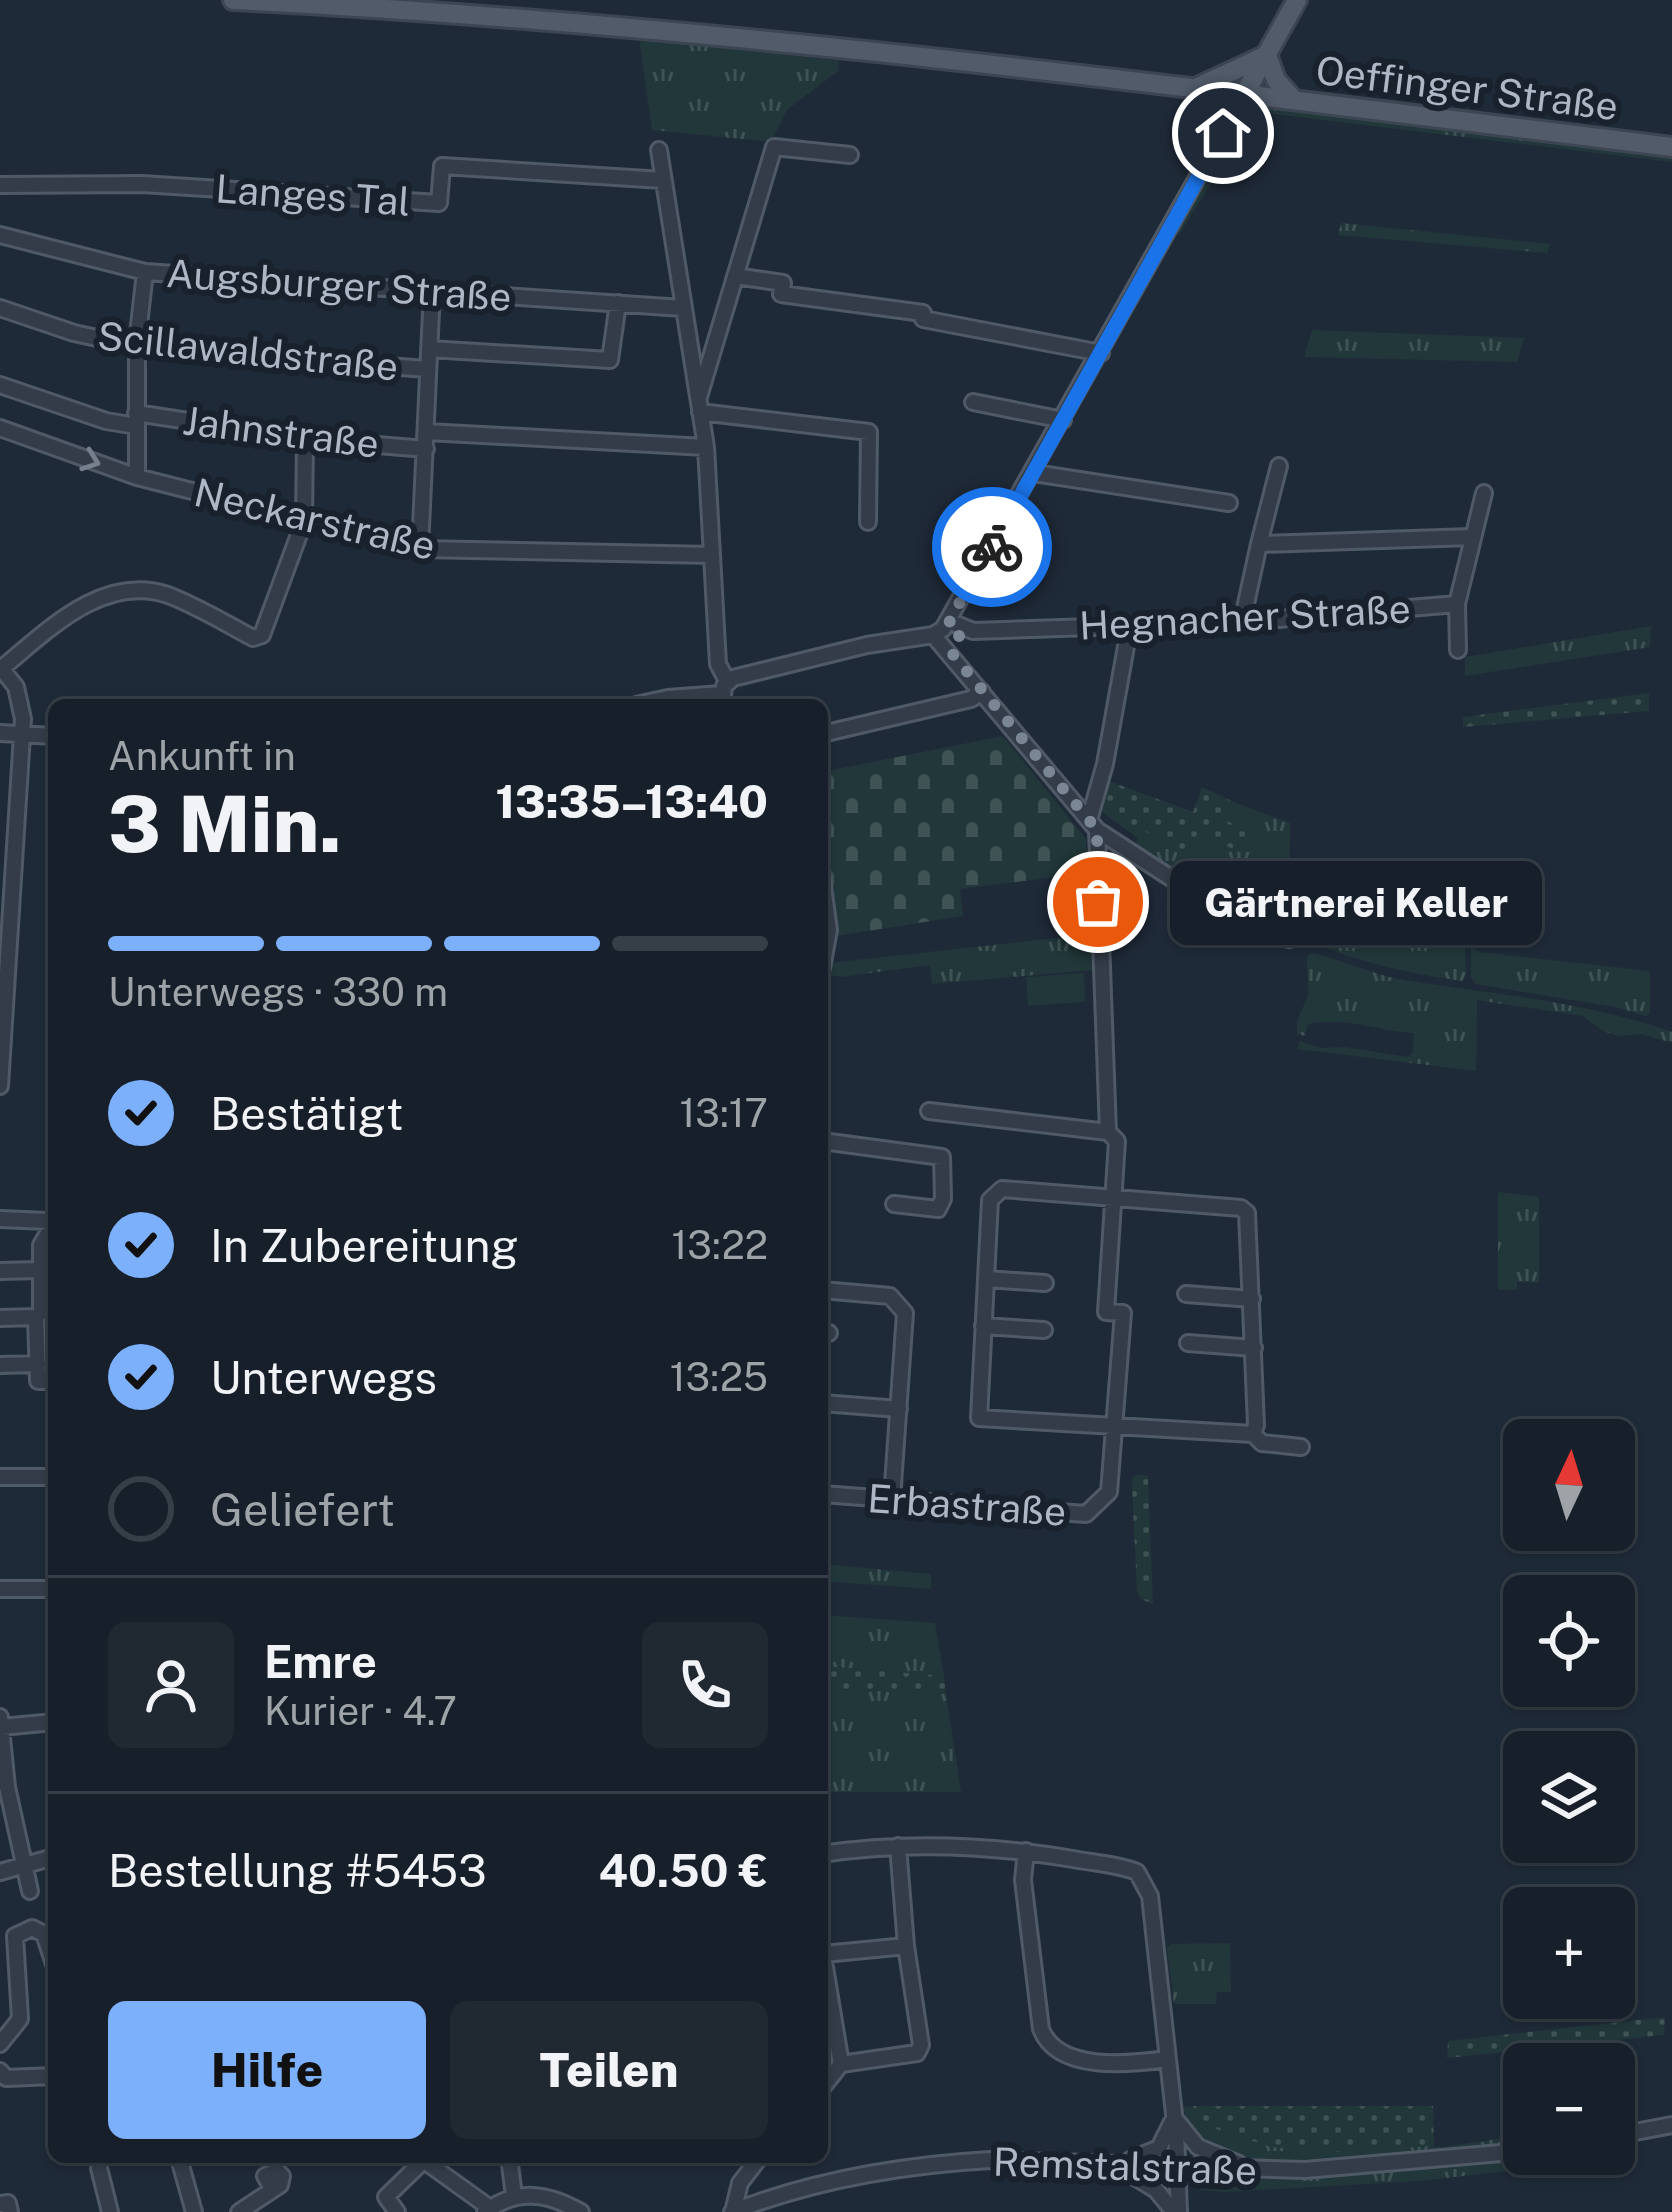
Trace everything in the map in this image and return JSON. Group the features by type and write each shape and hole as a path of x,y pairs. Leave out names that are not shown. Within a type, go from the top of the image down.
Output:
{"main road":[{"name":"Oeffinger Straße","path":"233,0 311,2 784,42 1672,147"},
{"path":"1245,93 1298,0"},
{"path":"1196,88 1267,55"},
{"path":"1267,55 1276,80 1293,99"}],"street":[{"path":"1196,88 1213,106 1223,133"},
{"path":"951,652 955,626 1034,472 1245,93"},
{"path":"699,406 774,148 850,155"},
{"path":"659,150 706,447 723,693"},
{"name":"Langes Tal","path":"0,185 142,184 439,203 442,166 663,180"},
{"name":"Augsburger Straße","path":"0,235 145,272 683,308"},
{"path":"136,477 137,343 145,272"},
{"path":"735,277 783,283 781,294 923,316 1101,353"},
{"path":"420,549 432,290"},
{"path":"429,349 610,360 618,303"},
{"name":"Scillawaldstraße","path":"0,308 74,333 137,343 428,369"},
{"name":"Jahnstraße","path":"0,385 106,422 136,419 426,449"},
{"path":"974,402 1063,420"},
{"path":"699,406 869,432 868,522"},
{"name":"Neckarstraße","path":"0,428 136,477 420,549 712,555"},
{"path":"427,432 706,447"},
{"path":"0,1086 5,920 22,734 21,701 1,667 67,616 108,594 130,591 171,596 253,638 260,637 304,521 305,440"},
{"path":"1242,622 1279,466"},
{"path":"1034,472 1229,503"},
{"path":"1458,650 1457,604 1484,493"},
{"path":"1259,544 1472,537"},
{"name":"Hegnacher Straße","path":"955,626 1242,622 1457,604"},
{"name":"Erbastraße","path":"828,1495 1086,1514 1109,1492 1123,1313 1106,1312 1113,1136 1093,825 1130,624"},
{"path":"663,699 723,693 868,644 955,626"},
{"path":"933,634 1093,825 1197,895 1289,939"},
{"path":"828,733 970,699 982,692"},
{"path":"0,734 48,736"},
{"path":"929,1111 1113,1136"},
{"path":"828,1143 942,1157 943,1198 938,1209 893,1204"},
{"path":"1253,1434 1250,1220 1241,1208 993,1192 980,1418 1253,1434 1262,1443 1301,1447"},
{"path":"0,1219 42,1218 48,1225"},
{"path":"0,1318 36,1317 41,1312 45,1279 41,1245 48,1233"},
{"path":"0,1271 45,1279"},
{"path":"986,1279 1045,1283"},
{"path":"828,1291 890,1296 905,1313 892,1499"},
{"path":"1186,1294 1252,1298"},
{"path":"36,1317 38,1382 48,1382"},
{"path":"983,1326 1044,1330"},
{"path":"1188,1343 1254,1348"},
{"path":"0,1365 38,1364"},
{"path":"828,1403 898,1409"},
{"path":"0,1477 48,1477"},
{"path":"0,1589 48,1588"},
{"path":"0,1718 7,1787 30,1891"},
{"path":"1,1727 48,1723"},
{"path":"828,2080 841,2064 917,2053 921,2045 898,1846"},
{"path":"828,1853 898,1846 1026,1851 1137,1872 1147,1885 1168,2059 1176,2212"},
{"path":"1026,1851 1023,1880 1046,2041 1109,2066 1168,2059"},
{"path":"0,1872 48,1859"},
{"path":"0,2044 20,2019 15,1944 20,1931 32,1928 44,1934 48,1946"},
{"path":"828,1952 906,1946"},
{"path":"829,2035 841,2064"},
{"path":"0,2071 6,2078 48,2076"},
{"path":"1113,2164 1142,2158 1159,2148 1174,2116"},
{"path":"1174,2116 1198,2147 1261,2171"},
{"path":"1635,2132 1672,2126"},
{"name":"Remstalstraße","path":"733,2212 824,2184 944,2163 1261,2171 1373,2167 1503,2153"},
{"path":"180,2163 194,2212"},
{"path":"397,2212 386,2197 418,2163"},
{"path":"427,2163 488,2210 514,2196 536,2195 581,2212"},
{"path":"510,2163 514,2196"},
{"path":"733,2212 740,2183 755,2163"},
{"path":"1113,2164 1156,2190 1176,2212"},
{"path":"99,2168 110,2212"},
{"path":"239,2212 271,2187"},
{"path":"534,2212 536,2195"},
{"path":"0,2204 8,2203 10,2212"}],"green space":[{"path":"639,38 839,61 838,71 788,109 771,142 652,130"},
{"path":"1264,106 1672,152 1672,162 1266,113 1247,126 1178,236 1176,230 1242,124 1252,110"},
{"path":"1341,223 1550,244 1547,253 1338,235"},
{"path":"1312,330 1524,338 1517,362 1304,357"},
{"path":"1651,626 1650,647 1465,676 1465,657"},
{"path":"1649,693 1649,711 1463,727 1463,717"},
{"path":"1003,736 1086,839 1087,873 960,889 963,916 836,936 828,880 828,771"},
{"path":"1106,780 1193,812 1202,787 1234,802 1227,821 1250,833 1243,854 1198,832 1186,854 1143,830 1138,838 1099,810"},
{"path":"1234,802 1290,823 1289,926 1284,929 1177,877 1134,846 1143,829 1197,832 1226,821"},
{"path":"1296,918 1465,946 1466,976 1462,981 1418,974 1337,952 1296,935"},
{"path":"1092,934 1093,970 932,984 930,965 841,977 828,974 829,963"},
{"path":"1471,947 1480,952 1650,971 1650,1013 1646,1016 1476,984 1471,978"},
{"path":"1310,953 1399,979 1537,999 1639,1021 1672,1032 1672,1043 1641,1034 1618,1036 1583,1016 1477,1000 1476,1071 1297,1049 1300,1041 1321,1048 1408,1057 1413,1052 1414,1033 1321,1022 1308,1024 1305,1036 1297,1034 1297,1021 1308,996"},
{"path":"1084,973 1085,1002 1028,1006 1026,977"},
{"path":"1498,1192 1539,1197 1539,1283 1517,1282 1517,1290 1498,1290"},
{"path":"1148,1476 1153,1604 1141,1599 1137,1591 1132,1478"},
{"path":"828,1565 931,1574 931,1589 828,1581"},
{"path":"828,1615 935,1623 944,1676 828,1666"},
{"path":"828,1666 944,1676 946,1694 828,1688"},
{"path":"828,1688 946,1694 961,1792 828,1792"},
{"path":"1230,1943 1231,1992 1217,1992 1216,2004 1174,2004 1167,1948"},
{"path":"1665,2017 1664,2035 1589,2043 1503,2043 1503,2052 1447,2058 1448,2041"},
{"path":"1193,2106 1204,2125 1443,2147 1503,2138 1503,2147 1357,2162 1265,2160 1227,2152 1200,2139 1183,2107"},
{"path":"1193,2106 1433,2106 1434,2146 1341,2152 1271,2147 1204,2125"},
{"path":"1503,2157 1503,2171 1420,2181 1225,2192 1200,2190 1197,2185 1208,2181 1386,2172"}],"way so far":[{"path":"992,547 949,621 962,630 951,652 1097,830 1098,902"}],"place":[{"name":"Gärtnerei Keller","path":"1098,902"}],"route":[{"path":"992,547 1223,133"}]}
